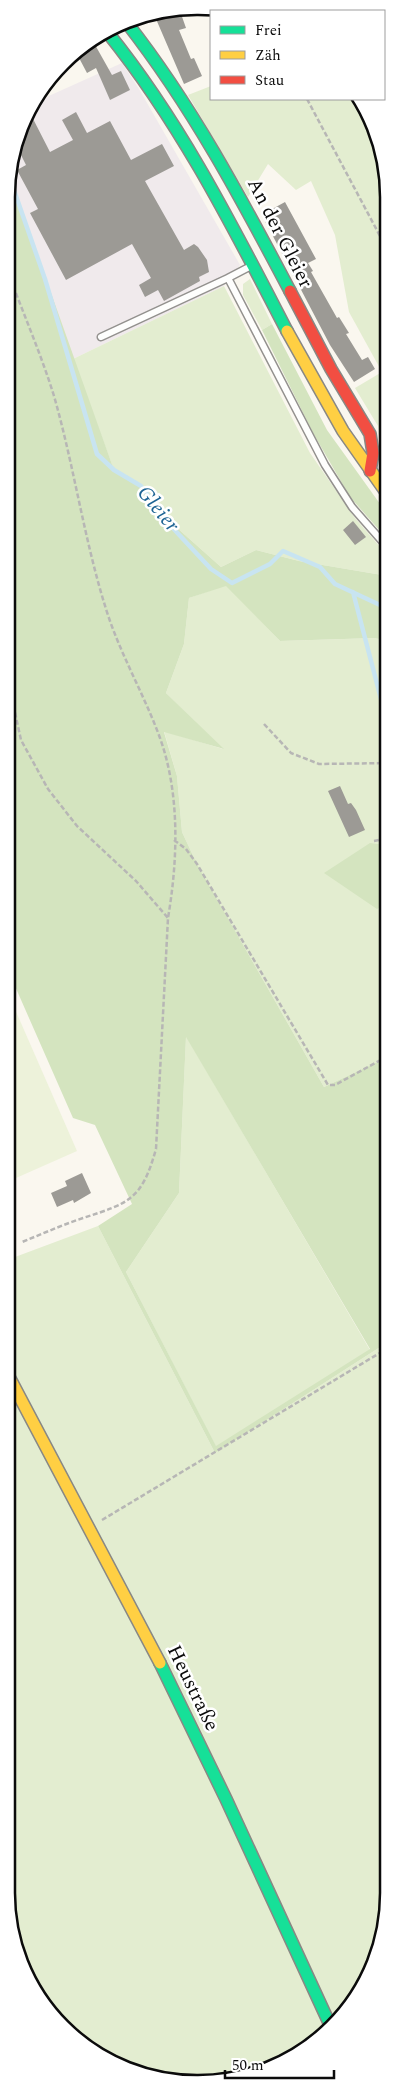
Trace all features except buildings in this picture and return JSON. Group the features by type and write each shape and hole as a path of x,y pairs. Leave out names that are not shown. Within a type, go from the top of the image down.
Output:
{"street":[{"name":"An der Gleier","path":"131,28 150,52 206,136 240,194 318,347 370,434 373,454 370,472"},
{"name":"An der Gleier","path":"111,37 140,72 182,136 232,224 303,364 339,425 380,485"},
{"name":"Heustraße","path":"15,1388 158,1659 230,1808 328,2021"}],"lane":[{"path":"101,337 252,265"},
{"path":"228,278 325,465 352,507 380,539"}],"path":[{"path":"308,100 380,236"},
{"path":"15,291 53,394 106,610 123,657 160,737 167,760 173,794 174,840 174,882 168,918 156,1149 150,1169 142,1186 125,1203 105,1213 83,1218 22,1242"},
{"path":"15,713 21,740 48,789 77,826 136,881 168,918"},
{"path":"264,724 291,753 319,764 380,763"},
{"path":"174,840 186,849 197,864 328,1084 334,1084 380,1060"},
{"path":"374,841 380,840"},
{"path":"89,1528 380,1353"}],"shaded area":[{"path":"122,63 139,89 240,265 224,286 73,359 15,192 21,150 39,106 45,98"}],"green space":[{"path":"210,86 210,100 352,100 366,128 374,150 380,186 380,368 349,312 335,235 311,181 296,190 268,164 248,197 188,95"},
{"path":"15,192 114,470 141,484 175,526 221,567 256,550 299,561 380,575 380,639 280,641 226,586 189,598 184,644 166,693 224,749 164,732 177,776 182,832 197,864 324,1087 380,1061 380,1347 215,1453 98,1226 132,1204 95,1125 73,1118 15,986","holes":["186,1037 370,1349 216,1446 126,1272 179,1193"]},
{"path":"250,279 272,324 262,330 243,295 243,284"},
{"path":"224,286 310,453 355,518 380,547 380,575 299,561 256,550 221,567 175,526 141,484 114,470 73,359"},
{"path":"272,324 327,430 380,504 380,531 350,497 313,433 262,330"},
{"path":"380,373 380,444 378,426 355,388"},
{"path":"226,585 280,641 380,639 380,843 377,844 377,909 380,908 380,1061 324,1087 197,864 182,832 177,776 164,731 223,749 166,693 184,644 189,598"},
{"path":"370,843 380,843 380,908 377,909 324,873"},
{"path":"15,1009 77,1151 15,1178"},
{"path":"186,1036 370,1350 216,1447 126,1272 179,1193"},
{"path":"98,1226 215,1453 380,1347 380,1904 374,1940 356,1984 327,2022 289,2051 245,2069 209,2075 186,2075 150,2069 106,2051 77,2030 53,2004 39,1984 21,1940 15,1904 15,1257"}],"waterway":[{"name":"Gleier","path":"15,193 45,279 97,454 114,470 141,486 170,525 211,569 232,583 270,564 283,551 320,567 335,584 380,605"},
{"path":"353,592 380,695"}],"traffic: fast":[{"path":"131,28 173,87 215,153 290,291"},
{"path":"111,37 135,68 183,140 226,215 287,331"},
{"path":"160,1663 226,1799 328,2021"}],"traffic: slow":[{"path":"287,331 343,431 380,484"},
{"path":"15,1388 160,1663"}],"traffic: jam":[{"path":"290,291 331,369 370,434 373,453 370,471"}]}
